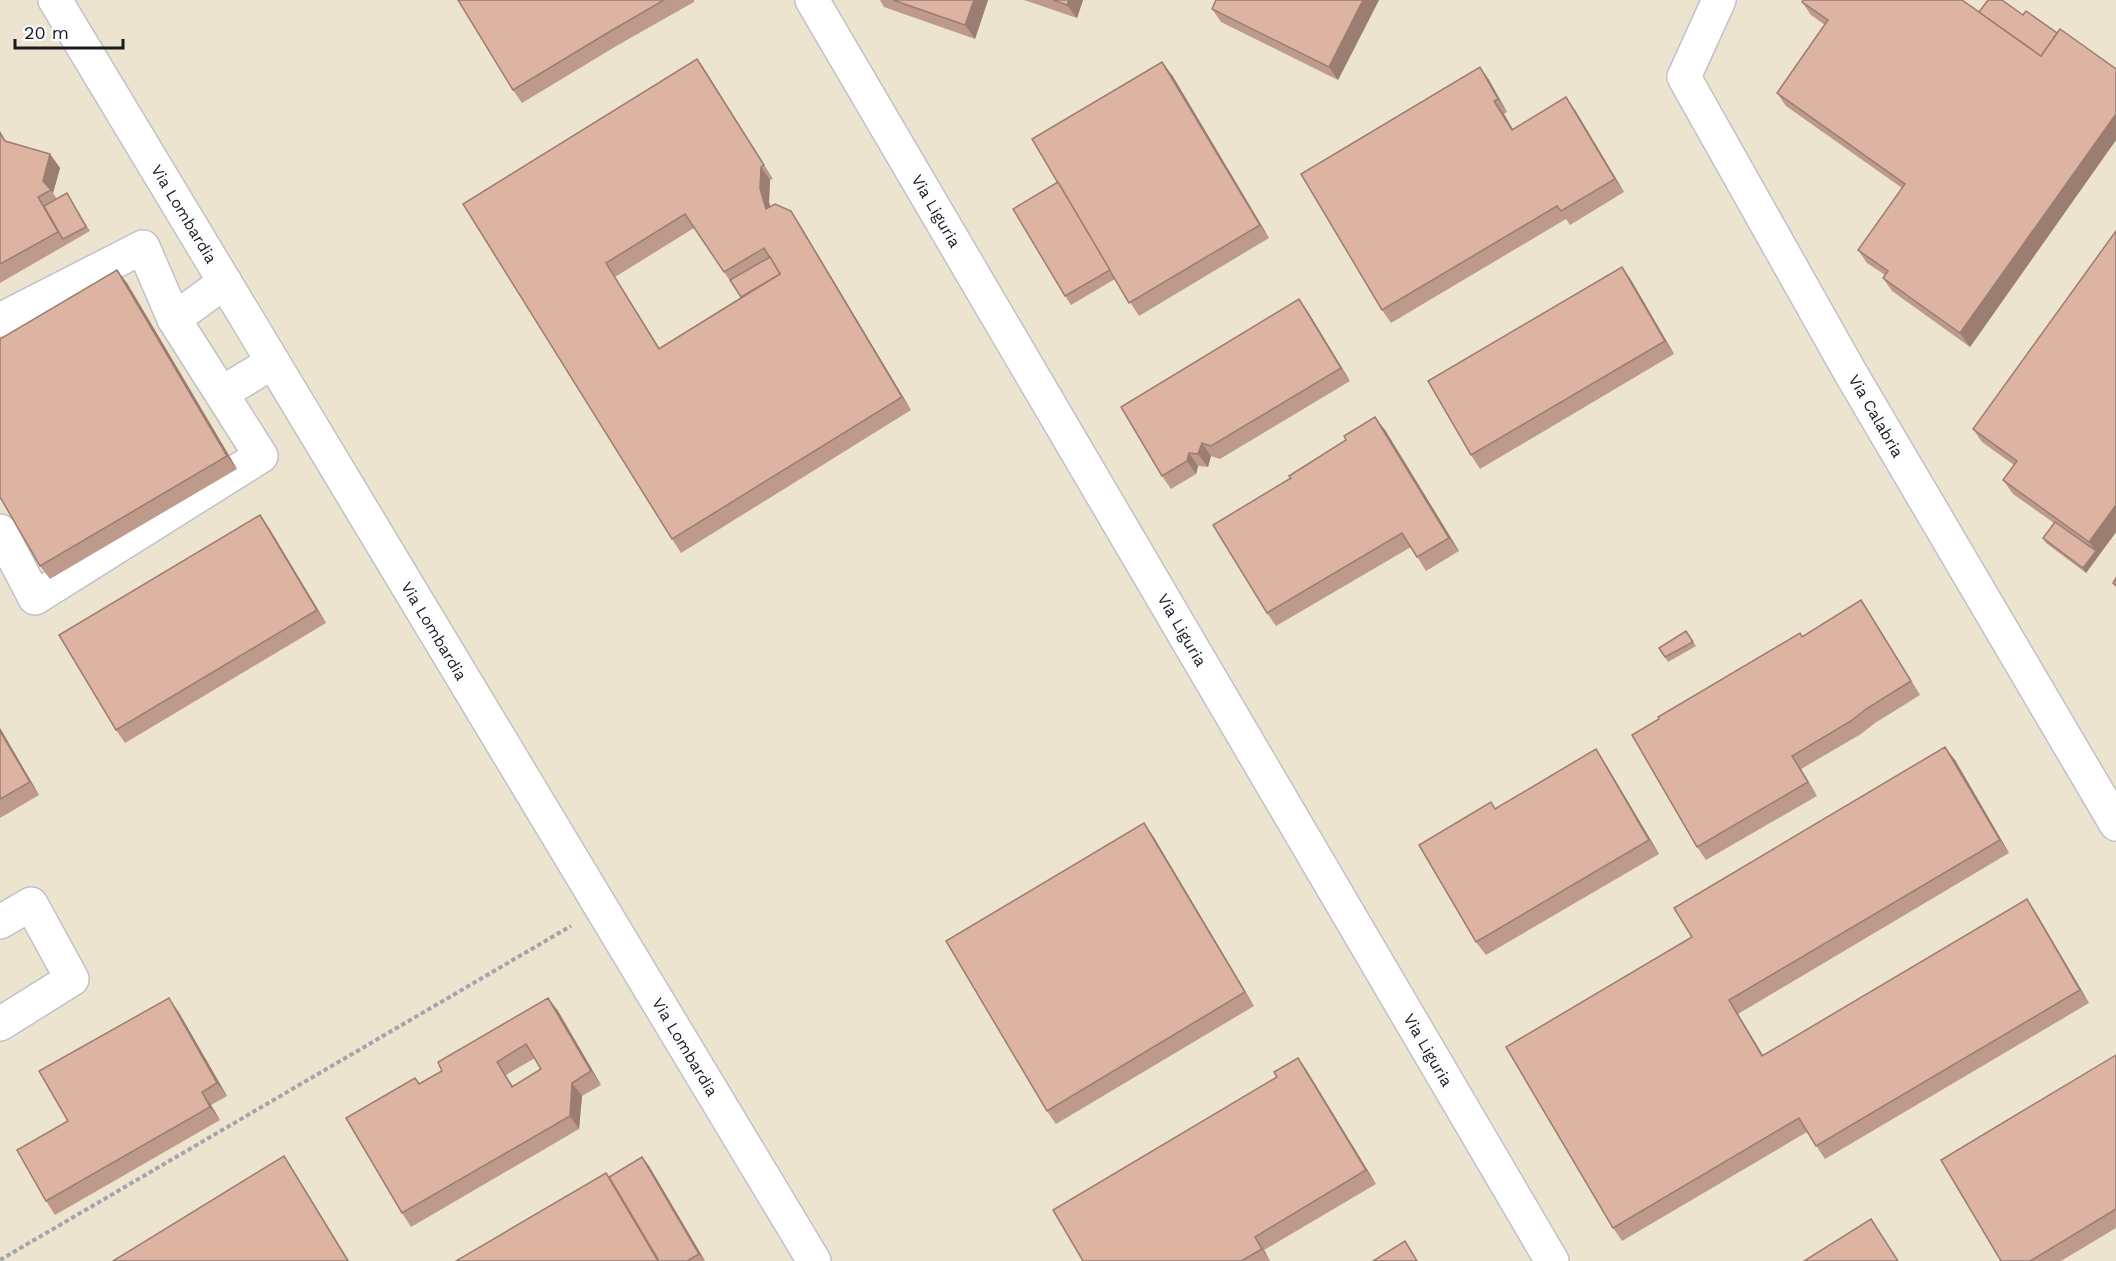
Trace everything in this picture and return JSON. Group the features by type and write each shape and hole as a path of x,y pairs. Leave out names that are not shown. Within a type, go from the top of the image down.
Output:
{"street":[{"name":"Via Lombardia","path":"55,0 814,1261"},
{"name":"Via Liguria","path":"812,0 1552,1261"},
{"name":"Via Calabria","path":"1719,0 1684,76 1850,372 2116,824"},
{"path":"0,320 143,247 174,319 261,456 35,598 0,531"},
{"path":"174,319 225,282"},
{"path":"222,393 273,362"},
{"path":"0,922 31,903 72,979 0,1024"}],"path":[{"path":"0,1260 601,908"}],"shaded area":[{"path":"0,0 2116,0 2116,1261 0,1261"}],"building":[{"path":"458,0 664,0 513,90"},
{"path":"893,0 974,0 965,25"},
{"path":"1053,0 1069,0 1067,5"},
{"path":"1216,0 1363,0 1329,67 1212,9"},
{"path":"1803,0 1962,0 2041,56 2060,29 2116,69 2116,114 1960,333 1883,278 1888,271 1858,250 1905,184 1777,93 1828,20 1802,2"},
{"path":"1988,0 2002,0 2023,15 2026,11 2057,33 2041,56 1979,12"},
{"path":"697,59 764,165 761,167 760,189 766,209 775,204 791,211 902,397 672,539 463,204","holes":["685,214 724,272 764,248 780,274 659,349 606,263"]},
{"path":"1162,62 1260,225 1129,303 1032,139"},
{"path":"1480,67 1498,99 1494,101 1512,130 1566,97 1615,179 1561,211 1557,206 1382,310 1301,174"},
{"path":"0,133 5,141 50,154 43,181 51,190 38,197 58,232 0,264"},
{"path":"1058,182 1110,270 1065,296 1013,209"},
{"path":"67,193 86,227 63,239 44,206"},
{"path":"2116,231 2116,505 2089,542 2003,480 2017,461 1973,429"},
{"path":"770,257 780,274 741,297 730,280"},
{"path":"1622,267 1665,341 1471,455 1428,381"},
{"path":"117,270 227,456 40,566 0,497 0,339"},
{"path":"1299,299 1341,368 1211,446 1202,443 1198,454 1189,453 1187,461 1162,476 1121,407"},
{"path":"1375,417 1449,538 1417,557 1402,533 1267,613 1213,525 1291,478 1289,476 1346,440 1344,436"},
{"path":"260,515 317,610 116,730 59,635"},
{"path":"2055,522 2096,551 2083,568 2043,538"},
{"path":"1861,600 1911,681 1851,721 1792,756 1808,782 1697,847 1632,735 1659,719 1658,717 1800,633 1802,637"},
{"path":"1686,631 1693,642 1665,657 1659,648"},
{"path":"0,731 30,782 0,799"},
{"path":"1945,747 2000,840 1729,1000 1762,1056 2027,899 2080,990 1816,1146 1799,1118 1613,1228 1506,1047 1692,937 1674,908"},
{"path":"1596,749 1649,840 1476,942 1419,845 1491,802 1495,809"},
{"path":"1144,823 1245,992 1047,1111 946,941"},
{"path":"169,998 217,1083 202,1092 210,1107 46,1201 17,1150 68,1121 39,1071"},
{"path":"548,998 591,1071 572,1083 570,1116 402,1213 346,1118 415,1078 419,1084 442,1071 438,1062","holes":["526,1044 541,1069 512,1087 497,1062"]},
{"path":"2116,1055 2116,1209 2030,1261 2001,1261 1941,1160"},
{"path":"1298,1058 1366,1170 1255,1237 1262,1249 1241,1261 1083,1261 1053,1210 1277,1077 1274,1072"},
{"path":"284,1156 348,1261 113,1261"},
{"path":"642,1157 699,1254 687,1261 659,1261 609,1177"},
{"path":"606,1173 658,1261 456,1261"},
{"path":"1871,1219 1898,1261 1804,1261"},
{"path":"1405,1241 1417,1261 1373,1261"}]}
